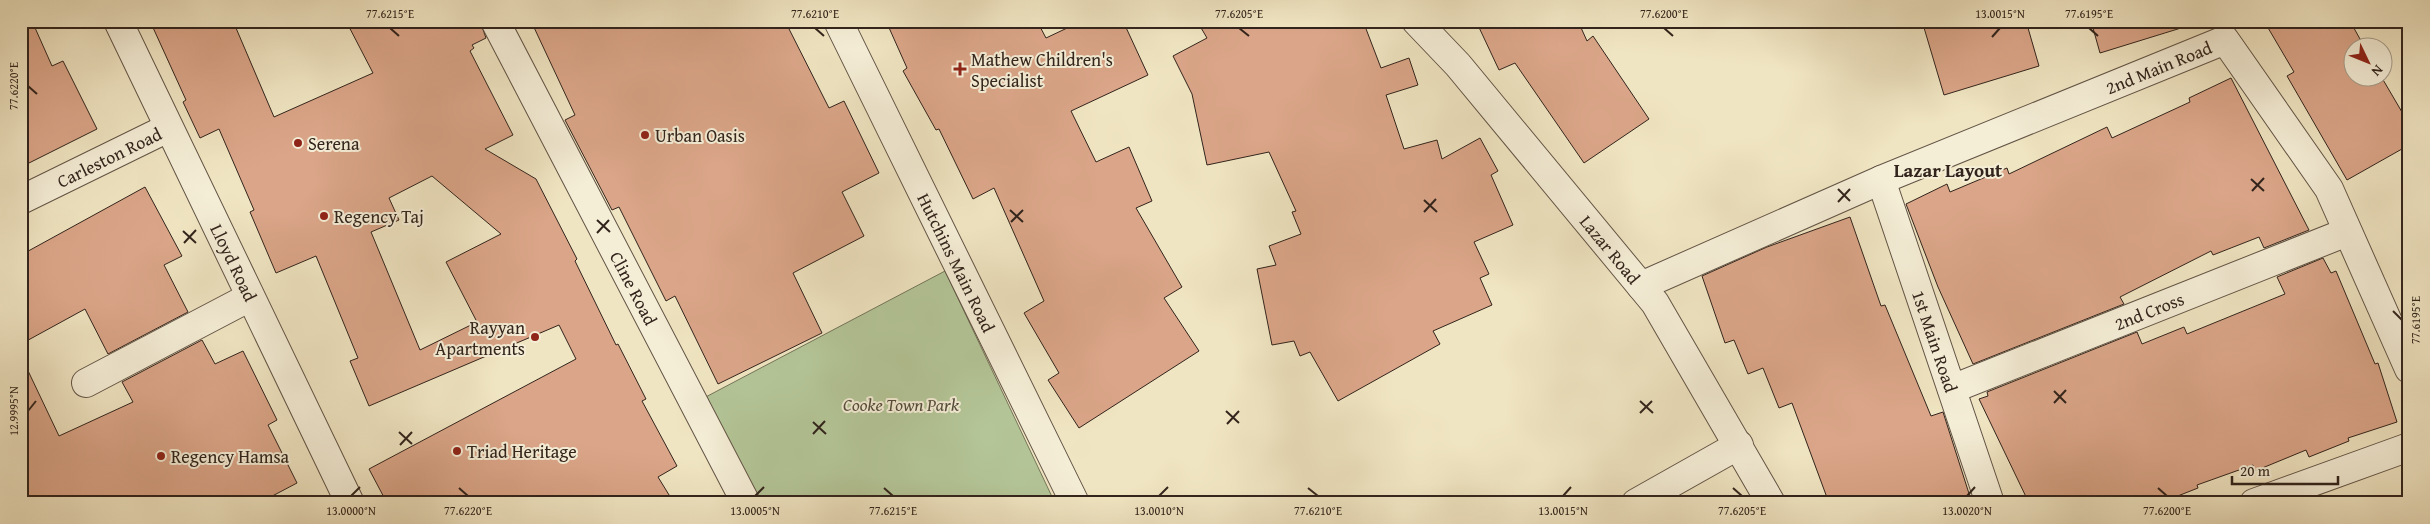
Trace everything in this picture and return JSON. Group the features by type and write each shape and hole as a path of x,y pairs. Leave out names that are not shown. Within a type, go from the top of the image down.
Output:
{"street":[{"name":"Lloyd Road","path":"118,21 349,502"},
{"name":"Cline Road","path":"495,21 746,503"},
{"name":"Hutchins Main Road","path":"838,21 1075,503"},
{"name":"Lazar Road","path":"1416,21 1458,66 1655,303 1771,503"},
{"name":"2nd Main Road","path":"1880,180 2225,40 2328,189 2409,369"},
{"name":"Carleston Road","path":"21,200 168,128"},
{"path":"1641,286 1880,180"},
{"name":"1st Main Road","path":"1880,180 1990,503"},
{"name":"2nd Cross","path":"1952,389 2348,232"},
{"path":"86,383 250,297"},
{"path":"1636,503 1739,445"},
{"path":"2254,503 2409,447"}],"green space":[{"name":"Cooke Town Park","path":"945,271 1055,503 754,503 700,400"}],"building":[{"path":"21,21 32,21 52,66 63,61 97,129 21,167"},
{"path":"150,21 233,21 274,117 373,73 346,21 480,21 486,38 472,45 474,48 470,51 513,135 485,149 536,179 577,259 575,261 616,345 618,344 646,399 642,401 677,466 658,477 674,503 387,503 369,469 576,359 559,325 369,406 350,361 358,358 316,256 276,273 250,212 254,210 219,129 200,138 183,102 186,100","holes":["432,176 501,234 446,262 477,322 420,350 371,232 399,220 389,198"]},
{"path":"531,21 785,21 829,108 844,101 879,173 842,192 864,236 793,273 822,333 718,384 675,296 666,301 619,207 612,210 565,120 575,115"},
{"path":"886,21 1037,21 1046,38 1082,21 1123,21 1148,75 1071,111 1096,162 1129,147 1152,201 1136,208 1182,287 1164,298 1199,351 1079,428 1048,380 1059,373 1024,313 1044,301 994,188 973,199 939,129 936,130 903,71 907,68"},
{"path":"1197,21 1363,21 1381,68 1409,58 1418,85 1386,95 1404,149 1437,140 1442,159 1480,138 1498,171 1491,175 1513,225 1474,242 1489,274 1480,278 1492,305 1433,331 1440,344 1338,401 1310,352 1300,356 1294,341 1272,345 1257,269 1276,265 1269,246 1301,234 1292,212 1296,211 1269,152 1207,165 1192,94 1173,56 1207,38"},
{"path":"1476,21 1578,21 1587,41 1593,36 1649,119 1584,163 1515,63 1499,70"},
{"path":"1922,21 2026,21 2039,66 1944,95"},
{"path":"2091,21 2180,21 2181,28 2100,53"},
{"path":"2264,21 2350,21 2359,38 2342,38 2342,88 2388,88 2409,124 2409,145 2347,180 2287,76 2294,72"},
{"path":"2231,78 2309,230 2264,248 2259,237 2213,255 2211,251 2120,297 2124,304 1973,364 1938,287 1906,204 1947,184 1950,192 2007,168 2009,174 2107,127 2112,138 2190,102 2189,98"},
{"path":"145,187 182,256 164,265 188,312 108,354 85,309 21,344 21,255"},
{"path":"1850,217 1881,306 1885,305 1931,416 1943,412 1972,503 1829,503 1792,403 1779,408 1763,368 1748,374 1734,340 1725,343 1702,276 1767,247"},
{"path":"2323,258 2331,273 2336,271 2375,364 2378,363 2397,422 2348,438 2349,441 2309,457 2306,450 2255,471 2253,465 2197,485 2198,488 2160,503 2029,503 1979,399 1988,396 1987,392 2137,332 2142,344 2184,327 2187,334 2285,294 2277,277"},
{"path":"202,340 215,364 243,351 277,420 268,425 297,483 259,503 21,503 21,356 59,436 133,402 122,382"}],"place":[{"name":"Mathew Children's Specialist","path":"960,69"},
{"name":"Urban Oasis","path":"645,135"},
{"name":"Serena","path":"298,143"},
{"name":"Regency Taj","path":"324,216"},
{"name":"Rayyan Apartments","path":"535,337"},
{"name":"Triad Heritage","path":"457,451"},
{"name":"Regency Hamsa","path":"161,456"}],"district":[{"name":"Lazar Layout","path":"1948,170"}]}
